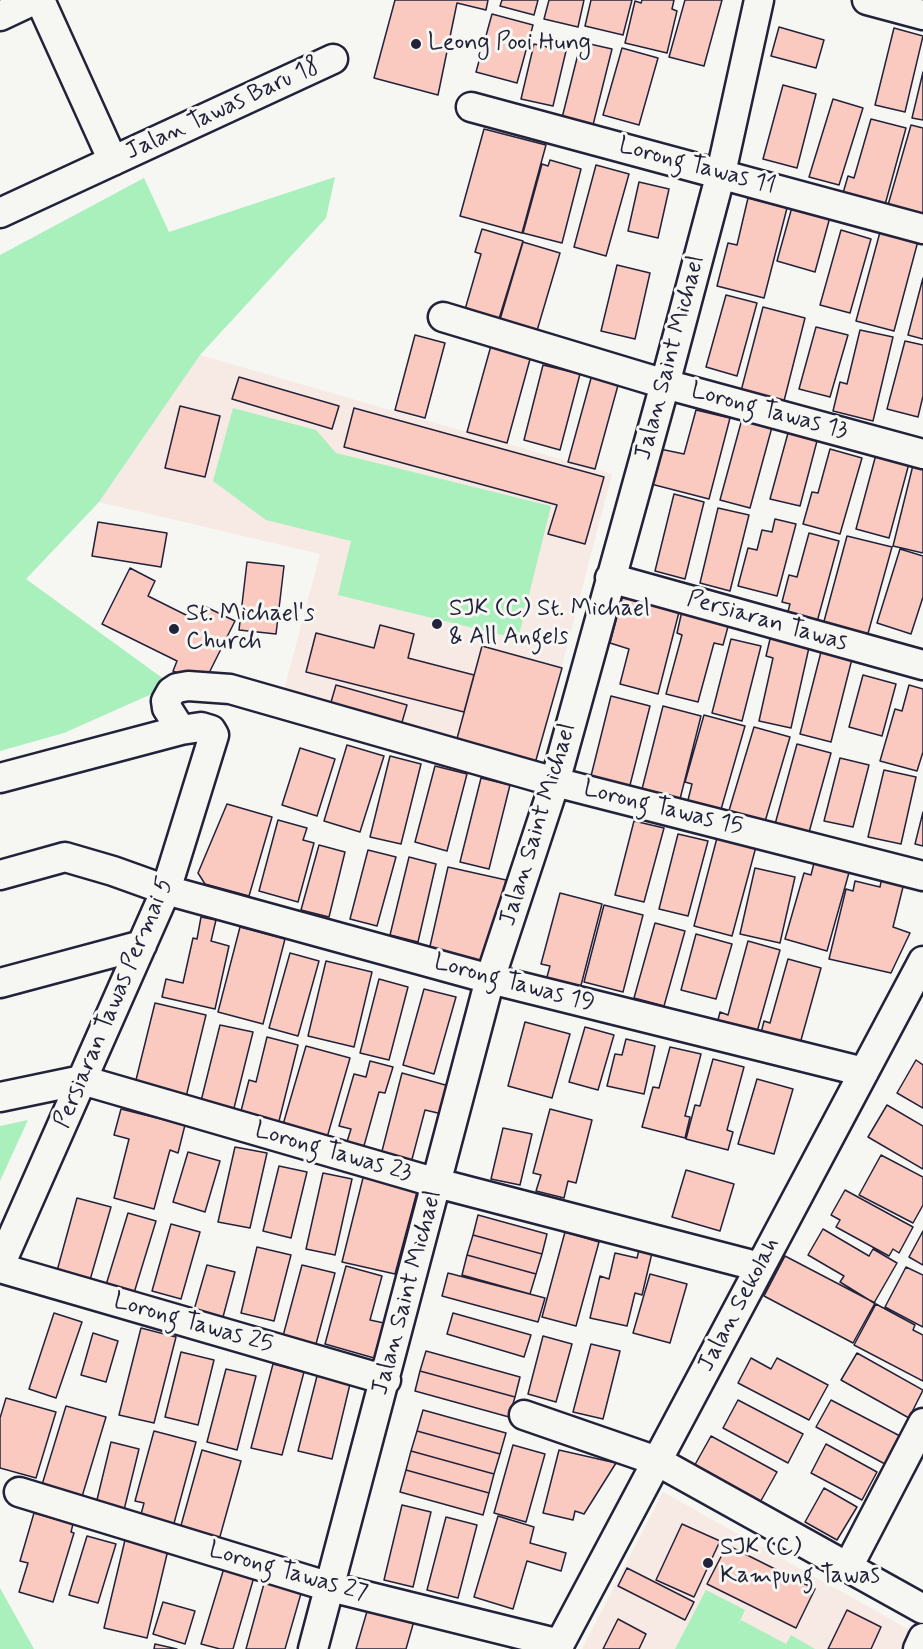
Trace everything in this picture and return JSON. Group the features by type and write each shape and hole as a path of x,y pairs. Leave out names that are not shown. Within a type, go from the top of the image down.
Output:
{"street":[{"path":"0,16 34,0"},
{"name":"Jalan Tawas Baru 18","path":"40,0 113,161"},
{"name":"Jalan Saint Michael","path":"313,1649 386,1380 490,979 555,782 665,384 721,173 759,0"},
{"path":"867,0 923,15"},
{"name":"Jalan Tawas Baru 18","path":"0,213 333,59"},
{"name":"Lorong Tawas 11","path":"471,107 923,229"},
{"name":"Lorong Tawas 13","path":"442,317 665,384 923,454"},
{"name":"Persiaran Tawas","path":"610,578 923,665"},
{"name":"Lorong Tawas 15","path":"181,730 167,708 166,701 171,692 188,686 230,689 555,782 923,876"},
{"name":"Persiaran Tawas Permai 5","path":"0,1267 166,890 214,735 206,727 181,730"},
{"path":"0,778 181,730"},
{"name":"Lorong Tawas 19","path":"0,875 65,857 166,890 490,979 864,1072"},
{"path":"0,983 141,945"},
{"name":"Jalan Sekolah","path":"558,1646 921,968"},
{"path":"0,1097 82,1080"},
{"name":"Lorong Tawas 23","path":"82,1080 437,1183 760,1267"},
{"name":"Lorong Tawas 25","path":"0,1267 386,1380"},
{"path":"524,1415 657,1461 923,1609"},
{"path":"848,1567 923,1423"},
{"name":"Lorong Tawas 27","path":"18,1492 330,1587 558,1646"},
{"path":"918,1649 923,1638"}],"shaded area":[{"name":"SJK (C) St. Michael & All Angels","path":"200,355 612,474 535,768 283,694 320,554 99,502"},
{"name":"SJK (C) Kampung Tawas","path":"663,1492 917,1634 911,1649 582,1649"}],"green space":[{"path":"335,177 326,218 200,355 99,502 26,579 172,685 64,733 0,751 0,255 144,178 169,232"},
{"path":"233,408 316,430 336,453 551,506 518,639 338,595 351,541 266,520 213,481"},
{"path":"28,1120 0,1181 0,1126"},
{"path":"0,1588 34,1649 0,1649"},
{"path":"706,1590 745,1610 737,1627 741,1620 786,1644 791,1635 815,1649 675,1649"}],"building":[{"name":"Leong Pooi Hung","path":"395,0 488,0 486,10 457,3 438,95 374,78"},
{"path":"502,0 538,0 534,15 500,6"},
{"path":"549,0 584,0 578,27 544,19"},
{"path":"591,0 632,0 623,35 585,26"},
{"path":"642,0 674,0 672,9 677,11 667,53 625,43 635,1 641,3"},
{"path":"685,0 722,0 704,66 669,57"},
{"path":"492,14 533,25 517,83 476,72"},
{"path":"779,27 824,40 816,68 771,56"},
{"path":"894,28 923,36 905,112 875,105"},
{"path":"581,42 612,49 593,125 562,118"},
{"path":"534,44 566,51 553,106 521,99"},
{"path":"622,48 658,58 639,125 603,115"},
{"path":"923,72 923,120 912,118"},
{"path":"783,85 816,94 797,168 763,159"},
{"path":"833,99 863,108 839,185 809,177"},
{"path":"871,119 906,128 883,212 841,200 848,176 854,178"},
{"path":"911,125 923,128 923,222 886,212"},
{"path":"484,129 546,145 522,233 460,216"},
{"path":"550,160 581,169 562,243 523,233 542,164 548,166"},
{"path":"596,165 629,174 606,256 574,247"},
{"path":"639,182 669,189 658,238 628,231"},
{"path":"748,198 787,208 764,298 717,286 728,243 737,245"},
{"path":"792,207 830,217 815,272 777,261"},
{"path":"482,229 523,241 498,322 464,313 481,254 475,252"},
{"path":"841,230 871,239 850,313 820,305"},
{"path":"880,232 918,241 894,331 856,321"},
{"path":"523,242 560,253 536,334 499,323"},
{"path":"617,265 650,273 635,339 601,331"},
{"path":"923,278 923,339 908,335"},
{"path":"726,295 757,303 737,376 706,367"},
{"path":"763,307 805,318 784,401 741,391"},
{"path":"816,327 848,335 830,397 799,389"},
{"path":"860,330 893,337 873,421 833,411 840,382 847,384"},
{"path":"415,335 445,343 425,418 395,410"},
{"path":"905,341 923,345 923,396 918,417 887,409"},
{"path":"492,342 532,352 507,443 467,432"},
{"path":"543,365 580,374 560,450 524,440"},
{"path":"593,371 620,378 595,469 568,462"},
{"path":"239,377 339,406 332,429 232,399"},
{"path":"180,406 220,416 205,477 165,468"},
{"path":"354,408 604,477 585,544 548,534 557,505 344,447"},
{"path":"696,410 730,418 709,499 651,484 660,449 684,454"},
{"path":"742,419 772,427 750,508 720,500"},
{"path":"788,433 817,441 800,506 770,499"},
{"path":"878,447 911,456 889,538 856,529"},
{"path":"830,449 862,458 840,534 803,524 812,492 818,493"},
{"path":"915,457 923,458 923,553 893,546"},
{"path":"674,494 704,502 685,579 655,571"},
{"path":"718,508 749,515 730,591 700,583"},
{"path":"775,519 796,524 777,596 738,586 748,548 757,550 762,530 772,532"},
{"path":"98,522 167,533 161,567 92,556"},
{"path":"809,533 839,541 817,622 787,615 790,604 782,602 789,575 797,577"},
{"path":"847,536 892,547 867,637 823,625"},
{"path":"900,549 923,556 923,597 911,634 877,623"},
{"path":"247,562 284,566 276,634 239,630"},
{"path":"130,568 155,581 148,596 196,620 204,606 235,621 203,685 173,671 177,661 102,624"},
{"path":"622,597 679,612 658,694 620,684 629,649 610,643"},
{"path":"682,611 729,623 723,645 714,643 698,702 666,694 682,635 677,633"},
{"path":"380,625 414,634 408,658 474,675 464,712 306,672 316,633 374,648"},
{"path":"771,635 810,643 791,728 759,721 773,658 766,656"},
{"path":"731,639 761,646 742,721 712,713"},
{"path":"482,646 562,668 534,767 455,746"},
{"path":"822,648 853,655 831,742 800,734"},
{"path":"863,675 896,684 882,736 849,727"},
{"path":"336,685 407,705 400,729 329,709"},
{"path":"909,685 923,689 923,752 917,771 880,761 895,709 902,711"},
{"path":"611,696 650,706 629,789 590,780"},
{"path":"663,706 701,716 679,803 641,793"},
{"path":"704,715 745,726 720,813 687,804 692,784 685,782"},
{"path":"754,727 790,737 764,825 728,814"},
{"path":"797,744 831,753 808,836 774,828"},
{"path":"347,745 384,756 360,832 324,821"},
{"path":"300,748 335,759 317,816 282,805"},
{"path":"390,756 421,764 401,844 370,837"},
{"path":"840,758 869,765 853,827 824,821"},
{"path":"435,766 467,774 447,851 415,842"},
{"path":"884,770 916,777 901,844 868,837"},
{"path":"481,778 510,785 489,869 460,862"},
{"path":"227,804 272,817 249,896 205,884 198,873"},
{"path":"923,812 923,846 915,844"},
{"path":"278,820 307,828 303,840 314,843 298,902 259,891"},
{"path":"634,821 664,828 644,902 615,895"},
{"path":"678,834 708,841 688,916 659,909"},
{"path":"718,834 757,843 732,936 694,926"},
{"path":"319,845 345,852 329,917 301,910"},
{"path":"368,850 396,857 377,926 350,919"},
{"path":"409,857 436,864 418,942 390,935"},
{"path":"815,859 850,869 827,951 785,939 804,873 811,875"},
{"path":"448,867 506,880 486,968 428,955"},
{"path":"755,868 795,877 780,943 740,934"},
{"path":"882,877 904,883 893,927 910,933 891,973 829,959 846,889 853,891 855,881 880,887"},
{"path":"560,893 602,904 579,993 545,984 550,966 541,964"},
{"path":"604,905 643,915 623,992 584,982"},
{"path":"201,917 216,920 211,941 229,946 215,1009 162,997 166,979 183,983 193,938 197,939"},
{"path":"655,923 685,931 664,1006 634,998"},
{"path":"240,927 285,939 263,1024 218,1012"},
{"path":"696,934 732,944 716,999 681,990"},
{"path":"748,941 780,950 755,1039 716,1028 720,1012 728,1015"},
{"path":"290,953 319,961 298,1036 269,1028"},
{"path":"788,959 821,968 798,1051 759,1041 764,1021 770,1023"},
{"path":"326,961 372,972 354,1047 308,1036"},
{"path":"379,979 408,987 389,1060 360,1053"},
{"path":"424,989 456,997 434,1074 403,1065"},
{"path":"155,1003 206,1015 185,1101 134,1088"},
{"path":"525,1022 570,1034 552,1098 508,1086"},
{"path":"220,1025 253,1032 234,1108 201,1101"},
{"path":"585,1027 614,1035 598,1090 569,1082"},
{"path":"267,1037 298,1045 278,1125 240,1115 249,1080 256,1082"},
{"path":"626,1039 655,1046 644,1094 607,1086 615,1054 622,1055"},
{"path":"306,1046 350,1058 326,1141 282,1128"},
{"path":"670,1047 701,1054 685,1116 690,1117 685,1138 642,1127 653,1087 659,1088"},
{"path":"713,1059 744,1067 727,1130 733,1132 728,1150 686,1139 695,1105 700,1106"},
{"path":"916,1060 923,1065 923,1108 897,1093"},
{"path":"370,1061 393,1067 385,1093 379,1092 362,1153 345,1148 351,1129 339,1126 354,1074 366,1077"},
{"path":"402,1073 449,1086 442,1114 425,1110 411,1163 381,1155"},
{"path":"757,1079 793,1089 774,1154 738,1144"},
{"path":"887,1105 923,1126 923,1169 868,1137"},
{"path":"121,1109 185,1125 178,1153 170,1150 154,1209 114,1198 129,1139 114,1135"},
{"path":"550,1109 592,1120 576,1183 568,1181 564,1198 536,1191 541,1175 533,1173"},
{"path":"503,1128 532,1134 520,1185 491,1179"},
{"path":"235,1147 267,1153 250,1228 218,1222"},
{"path":"188,1152 220,1161 205,1212 173,1202"},
{"path":"881,1155 923,1177 923,1205 913,1223 859,1195"},
{"path":"279,1166 307,1172 291,1238 263,1231"},
{"path":"686,1170 734,1184 720,1231 672,1217"},
{"path":"323,1173 352,1179 335,1255 306,1249"},
{"path":"364,1174 418,1188 395,1274 342,1262"},
{"path":"845,1190 913,1227 899,1253 893,1249 889,1256 836,1227 840,1220 831,1215"},
{"path":"77,1198 111,1207 90,1280 57,1271"},
{"path":"128,1213 156,1221 134,1293 106,1285"},
{"path":"478,1215 547,1234 542,1254 473,1235"},
{"path":"171,1224 200,1232 181,1299 152,1291"},
{"path":"823,1229 869,1256 873,1249 897,1263 874,1303 840,1282 844,1276 808,1255"},
{"path":"923,1231 923,1265 909,1257"},
{"path":"565,1232 599,1242 576,1326 542,1317"},
{"path":"473,1235 542,1254 536,1274 467,1255"},
{"path":"257,1247 291,1255 274,1321 241,1313"},
{"path":"639,1250 652,1253 642,1295 635,1293 627,1326 590,1318 600,1276 609,1279 615,1253 637,1258"},
{"path":"467,1255 536,1274 530,1294 462,1275"},
{"path":"785,1256 875,1303 853,1343 764,1296"},
{"path":"207,1265 235,1272 223,1317 194,1310"},
{"path":"302,1265 335,1273 316,1344 283,1336"},
{"path":"346,1266 382,1276 370,1320 384,1323 374,1358 325,1344"},
{"path":"906,1267 923,1275 923,1327 885,1307"},
{"path":"448,1273 545,1298 538,1322 442,1296"},
{"path":"650,1274 687,1284 670,1343 633,1333"},
{"path":"876,1304 915,1325 913,1330 923,1335 923,1381 854,1345"},
{"path":"54,1313 82,1322 56,1398 29,1389"},
{"path":"453,1313 531,1335 524,1357 447,1334"},
{"path":"141,1328 176,1337 154,1423 119,1415"},
{"path":"93,1333 118,1341 106,1382 81,1375"},
{"path":"543,1336 572,1344 556,1402 528,1394"},
{"path":"591,1344 620,1351 603,1419 573,1412"},
{"path":"426,1351 520,1377 515,1397 420,1371"},
{"path":"181,1352 214,1360 198,1425 165,1417"},
{"path":"857,1353 923,1390 909,1418 841,1380"},
{"path":"751,1358 771,1369 777,1358 828,1385 809,1420 738,1383"},
{"path":"273,1364 304,1372 282,1455 251,1448"},
{"path":"226,1369 256,1376 237,1450 207,1442"},
{"path":"420,1371 515,1397 509,1417 415,1391"},
{"path":"317,1376 350,1384 332,1459 298,1451"},
{"path":"6,1398 56,1412 36,1478 0,1468 0,1418"},
{"path":"738,1400 803,1434 788,1463 723,1428"},
{"path":"831,1400 900,1436 885,1464 816,1427"},
{"path":"66,1406 106,1417 81,1500 41,1488"},
{"path":"423,1410 506,1433 500,1454 417,1431"},
{"path":"154,1431 196,1442 173,1527 140,1518 144,1503 135,1501"},
{"path":"417,1431 500,1454 494,1474 411,1451"},
{"path":"711,1436 777,1472 758,1506 692,1470"},
{"path":"111,1442 139,1449 123,1514 95,1508"},
{"path":"826,1444 877,1472 862,1500 811,1473"},
{"path":"513,1445 545,1454 526,1522 494,1513"},
{"path":"202,1450 241,1461 219,1540 180,1529"},
{"path":"559,1450 616,1463 584,1514 575,1511 573,1520 543,1513"},
{"path":"411,1451 494,1474 489,1493 406,1470"},
{"path":"406,1470 489,1493 483,1515 400,1492"},
{"path":"824,1488 857,1507 837,1540 805,1522"},
{"path":"402,1505 431,1512 413,1587 384,1580"},
{"path":"34,1513 73,1524 71,1532 74,1533 53,1602 19,1592 28,1563 20,1561"},
{"path":"498,1516 534,1527 530,1543 566,1553 561,1571 527,1561 513,1609 474,1597"},
{"path":"446,1517 477,1525 458,1598 427,1590"},
{"path":"682,1524 720,1541 694,1597 656,1580"},
{"path":"87,1536 116,1544 98,1603 69,1595"},
{"path":"125,1540 168,1550 147,1638 104,1628"},
{"path":"727,1545 815,1589 796,1628 707,1584"},
{"path":"224,1568 254,1577 233,1649 220,1649 201,1644"},
{"path":"627,1568 694,1602 685,1620 618,1586"},
{"path":"265,1580 302,1590 285,1649 246,1649"},
{"path":"163,1602 195,1611 185,1644 153,1634"},
{"path":"368,1608 414,1621 406,1649 356,1649"},
{"path":"847,1610 881,1627 871,1649 828,1649"},
{"path":"618,1619 646,1634 639,1649 603,1649"},
{"path":"155,1644 177,1649 154,1649"}],"place":[{"name":"Leong Pooi Hung","path":"416,44"},
{"name":"SJK (C) St. Michael & All Angels","path":"437,624"},
{"name":"St. Michael's Church","path":"174,629"},
{"name":"SJK (C) Kampung Tawas","path":"708,1563"}]}
